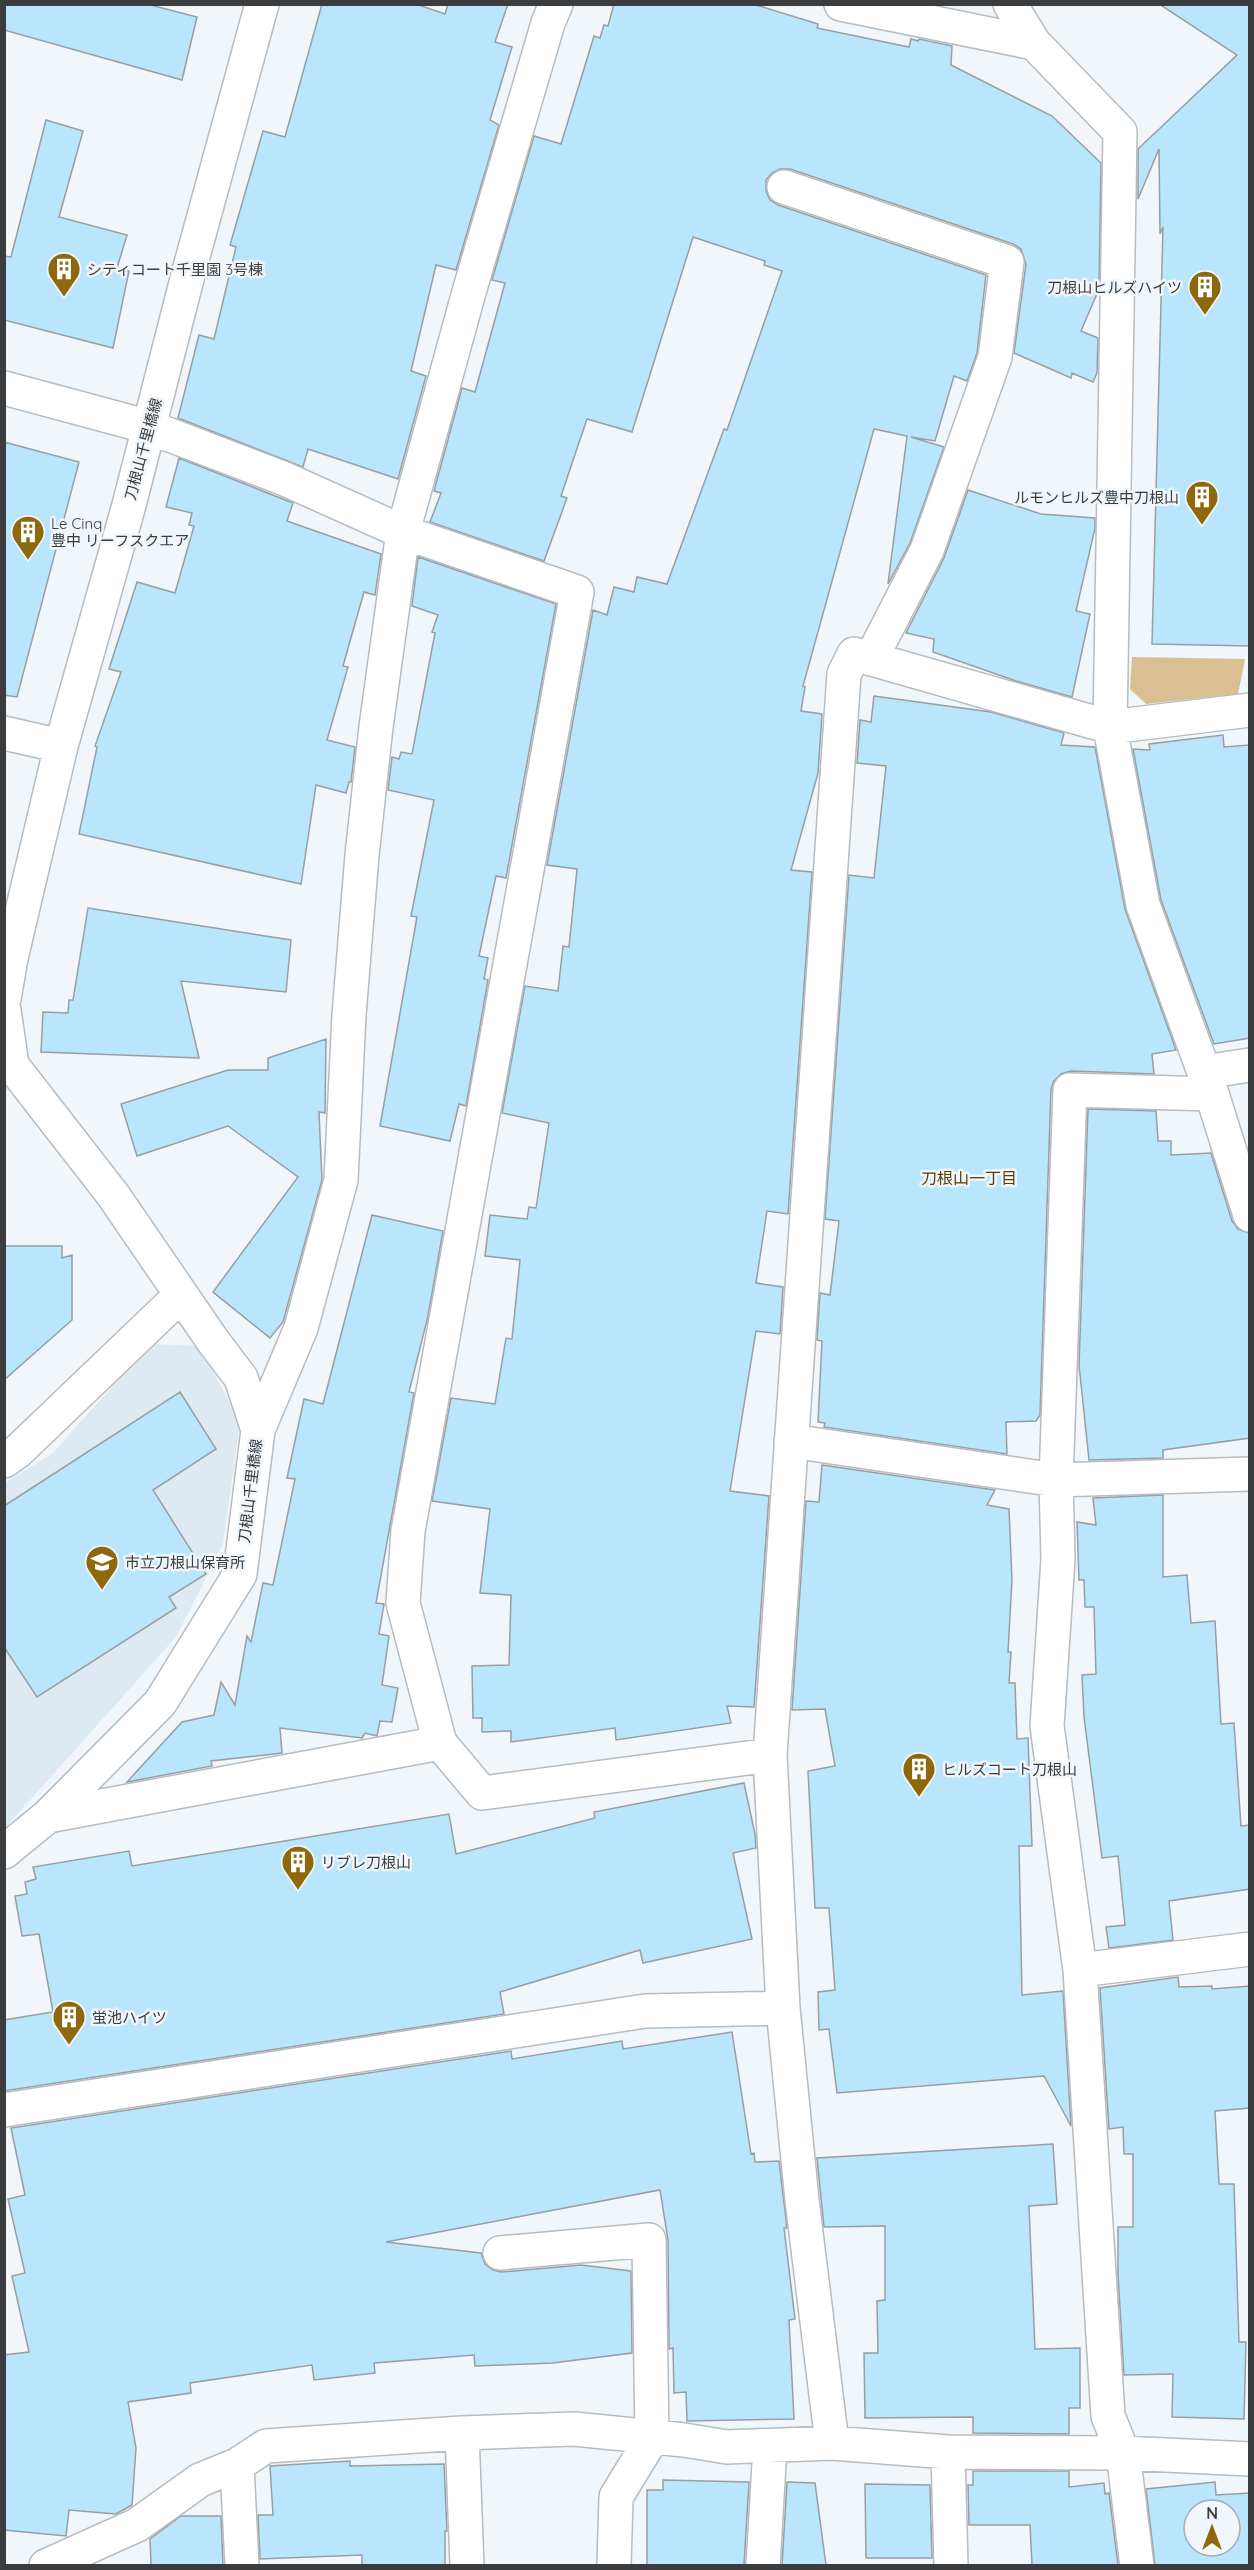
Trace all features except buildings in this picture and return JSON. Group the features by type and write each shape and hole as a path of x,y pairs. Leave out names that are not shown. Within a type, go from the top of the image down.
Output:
{"street":[{"name":"刀根山千里橋線","path":"4,999 10,958 61,747 262,4"},
{"path":"258,1430 301,1328 341,1180 349,1016 362,855 376,727 403,532 470,286 548,23 556,4"},
{"path":"841,4 1034,43"},
{"path":"1010,4 1034,43 1120,132 1110,727 1143,905 1208,1083 1250,1215"},
{"path":"784,187 1007,262 995,357 927,550 871,659"},
{"path":"4,388 149,427 285,479 403,532 577,592 408,1531 403,1603 440,1743 482,1793 770,1755"},
{"path":"832,2443 802,2200 783,2008 770,1755 844,674 854,654 1110,727 1250,710"},
{"path":"4,733 61,747"},
{"name":"刀根山千里橋線","path":"4,1010 12,1065 113,1195 241,1378 258,1430 240,1574 159,1703 48,1816 4,1852"},
{"path":"1137,2565 1123,2453 1108,2416 1080,1970 1047,1726 1058,1559 1056,1480 1070,1090 1208,1083 1250,1065"},
{"path":"4,1461 18,1451 181,1295"},
{"path":"791,1441 1056,1480 1250,1474"},
{"path":"48,1816 440,1743"},
{"path":"1080,1970 1250,1949"},
{"path":"4,2110 645,2011 783,2008"},
{"path":"500,2253 649,2240 652,2438 616,2497 614,2565"},
{"path":"46,2565 137,2525 200,2480 237,2465 266,2446 462,2433 574,2429 684,2440 727,2447 832,2443 948,2452 1123,2453 1250,2458"},
{"path":"462,2433 467,2565"},
{"path":"763,2565 770,2447"},
{"path":"948,2452 951,2565"},
{"path":"237,2465 242,2565"}],"shaded area":[{"path":"1132,657 1245,659 1238,694 1146,704 1130,689"},
{"name":"市立刀根山保育所","path":"150,1344 200,1346 240,1423 223,1544 176,1637 5,1828 5,1483 53,1453"}],"place":[{"name":"シティコート千里園 3号棟","path":"64,298"},
{"name":"刀根山ヒルズハイツ","path":"1205,316"},
{"name":"ルモンヒルズ豊中刀根山","path":"1202,526"},
{"name":"Le Cinq 豊中 リーフスクエア","path":"28,561"},
{"name":"市立刀根山保育所","path":"102,1591"},
{"name":"ヒルズコート刀根山","path":"919,1798"},
{"name":"リブレ刀根山","path":"298,1891"},
{"name":"蛍池ハイツ","path":"69,2046"}],"district":[{"name":"刀根山一丁目","path":"969,1178"}]}
